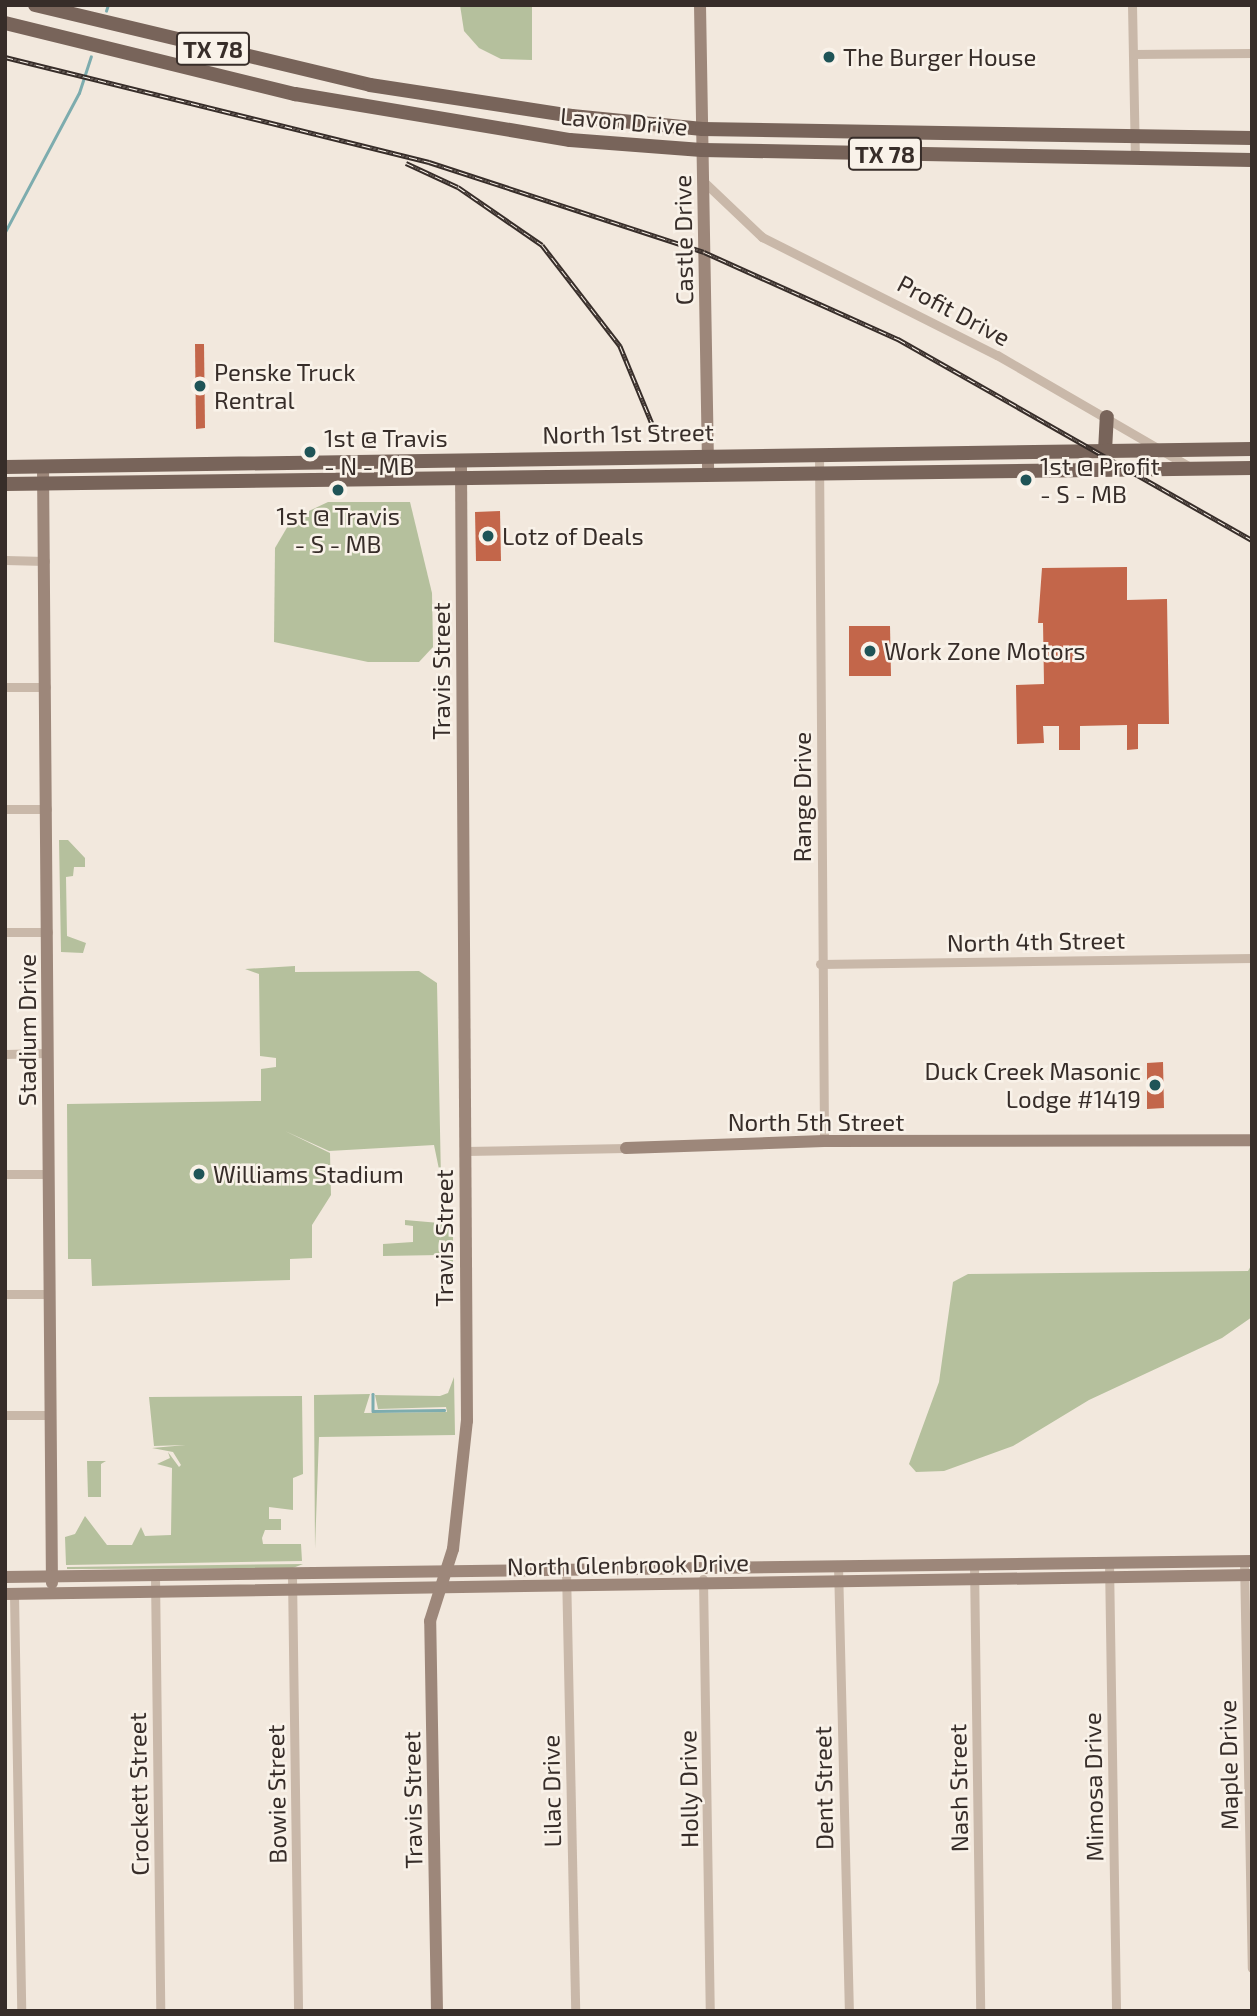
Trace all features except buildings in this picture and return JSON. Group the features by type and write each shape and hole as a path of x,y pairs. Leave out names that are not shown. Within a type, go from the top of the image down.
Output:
{"main road":[{"name":"Lavon Drive","path":"35,5 274,64 441,98 702,129 1252,138"},
{"name":"Lavon Drive","path":"5,23 271,88 363,107 570,140 702,150 1252,160"},
{"path":"271,88 274,64"},
{"path":"363,107 424,110 441,98"},
{"path":"1105,452 1107,418"},
{"name":"North 1st Street","path":"5,467 707,454 1252,449"},
{"path":"1002,453 1003,471"},
{"path":"493,459 493,477"},
{"path":"332,462 332,482"},
{"name":"North 1st Street","path":"5,484 332,482 493,477 1252,468"}],"street":[{"name":"Castle Drive","path":"700,5 708,474"},
{"path":"1132,5 1135,158"},
{"path":"1133,54 1252,53"},
{"name":"Profit Drive","path":"702,180 762,237 905,306 1193,468"},
{"name":"Range Drive","path":"819,453 820,964 824,1141"},
{"name":"Travis Street","path":"437,2011 430,1621 438,1588 446,1574 467,1421 461,460"},
{"name":"Stadium Drive","path":"43,467 52,1594"},
{"path":"5,561 45,561"},
{"path":"5,687 46,687"},
{"path":"5,809 47,809"},
{"path":"5,932 48,932"},
{"name":"North 4th Street","path":"820,964 1252,958"},
{"path":"5,1054 48,1053"},
{"name":"North 5th Street","path":"465,1151 824,1141 1252,1140"},
{"path":"5,1174 49,1174"},
{"path":"5,1294 50,1294"},
{"path":"5,1415 50,1415"},
{"name":"North Glenbrook Drive","path":"5,1577 292,1576 702,1567 1248,1561"},
{"name":"Maple Drive","path":"1248,1561 1252,1968"},
{"name":"Mimosa Drive","path":"1109,1562 1116,2011"},
{"name":"Nash Street","path":"974,1564 980,2011"},
{"name":"Dent Street","path":"838,1565 849,2011"},
{"name":"Holly Drive","path":"702,1567 710,2011"},
{"name":"Lilac Drive","path":"566,1570 575,2011"},
{"name":"North Glenbrook Drive","path":"10,1594 1248,1575"},
{"name":"Crockett Street","path":"155,1576 160,2011"},
{"name":"Bowie Street","path":"292,1576 299,2011"},
{"path":"10,1594 21,2011"}],"green space":[{"path":"460,5 532,5 532,60 501,59 479,48 464,31"},
{"path":"328,502 410,502 432,593 433,647 419,662 368,662 274,642 275,548 292,519"},
{"path":"59,840 68,840 85,858 85,867 74,867 73,876 66,877 67,936 86,943 83,953 61,952"},
{"path":"295,966 295,972 419,971 437,983 441,1179 434,1145 329,1151 285,1131 330,1153 331,1195 312,1225 312,1258 290,1259 290,1280 92,1286 91,1259 68,1259 67,1104 261,1101 261,1069 276,1067 276,1058 260,1056 259,974 245,969"},
{"path":"453,1213 453,1276 440,1255 383,1256 383,1244 413,1242 413,1226 405,1225 405,1220 451,1224"},
{"path":"1252,1264 1252,1317 1222,1338 1089,1400 1013,1446 944,1471 916,1472 909,1464 939,1382 953,1282 968,1274 1248,1271"},
{"path":"454,1377 455,1435 319,1437 315,1549 314,1395 370,1394 364,1413 447,1412 446,1407 378,1409 375,1395 440,1396 448,1393"},
{"path":"302,1396 303,1474 293,1478 293,1510 269,1507 269,1519 281,1519 281,1530 265,1530 262,1538 263,1544 301,1544 302,1561 66,1565 65,1537 75,1534 85,1516 107,1545 132,1545 141,1527 145,1536 171,1535 172,1468 157,1464 170,1458 168,1452 179,1467 181,1465 173,1452 152,1448 186,1445 154,1446 149,1397"},
{"path":"87,1461 106,1461 101,1464 101,1497 88,1497"},
{"path":"303,1564 293,1568 67,1569 67,1567"}],"waterway":[{"path":"106,11 108,5"},
{"path":"5,232 79,93 91,57"},
{"path":"373,1394 373,1411 444,1410"}],"railway":[{"path":"5,57 429,162 704,252 898,339 1252,540"},
{"path":"406,163 458,187 542,245 620,346 655,431"}],"place":[{"name":"The Burger House","path":"829,57"},
{"name":"Penske Truck Rentral","path":"200,386"},
{"name":"1st @ Travis - N - MB","path":"310,452"},
{"name":"1st @ Profit - S - MB","path":"1026,480"},
{"name":"1st @ Travis - S - MB","path":"338,490"},
{"name":"Lotz of Deals","path":"488,536"},
{"name":"Work Zone Motors","path":"870,651"},
{"name":"Duck Creek Masonic Lodge #1419","path":"1155,1085"},
{"name":"Williams Stadium","path":"199,1174"}]}
